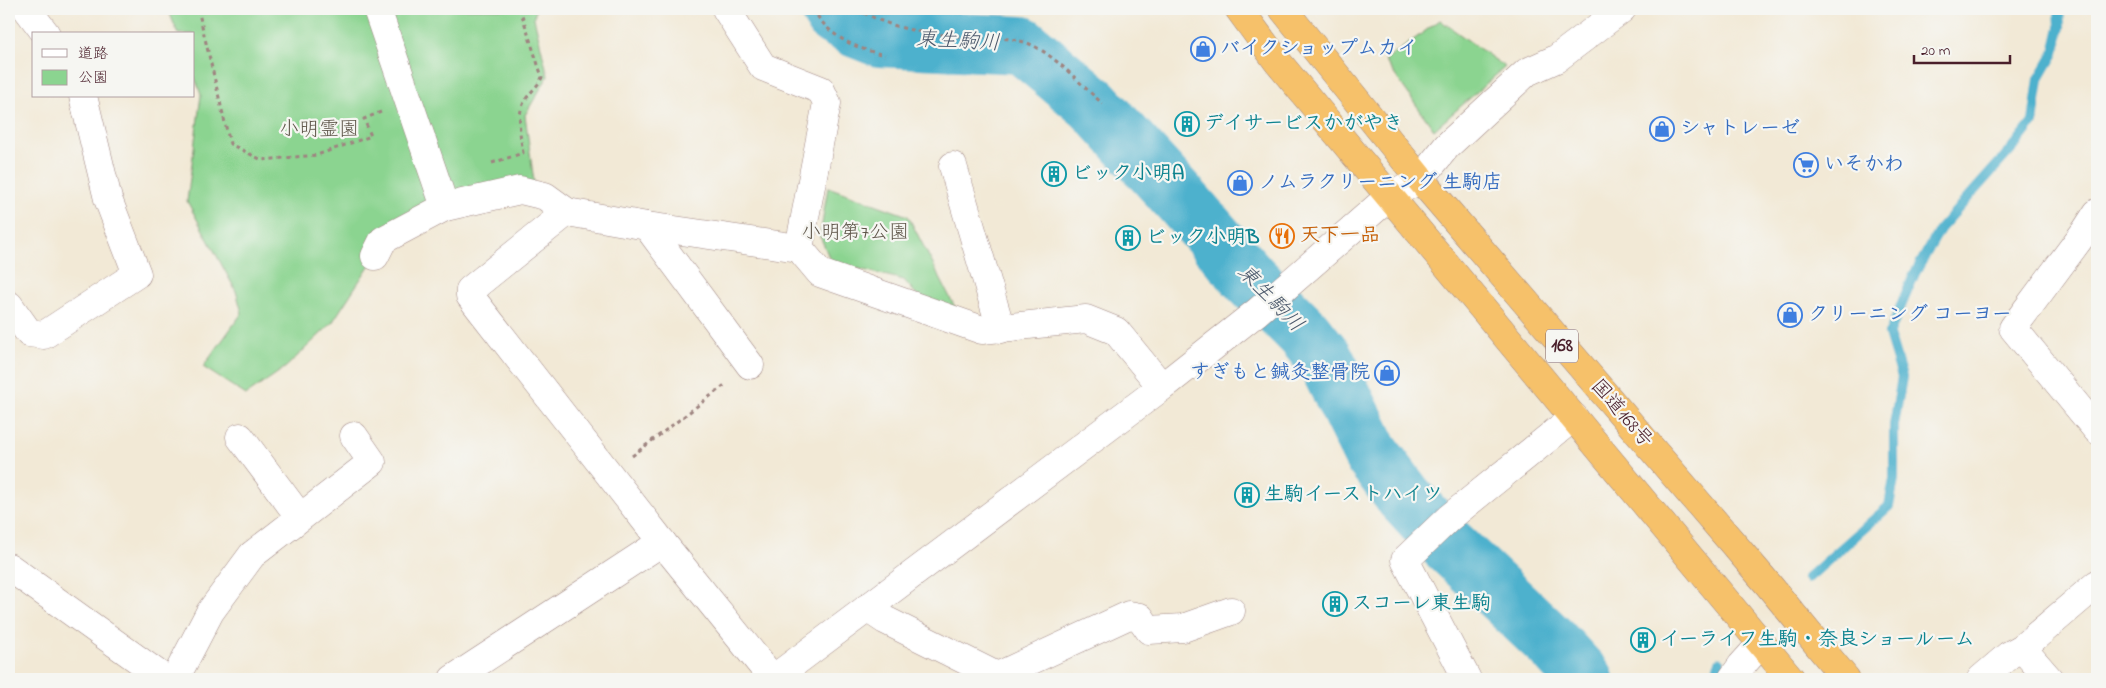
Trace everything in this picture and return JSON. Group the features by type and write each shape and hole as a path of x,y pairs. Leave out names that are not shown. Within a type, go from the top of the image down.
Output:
{"highway":[{"name":"国道168号","path":"1239,9 1277,61 1574,417 1760,645 1791,679"},
{"name":"国道168号","path":"1283,9 1420,179 1761,576 1846,679"}],"street":[{"path":"27,9 44,32"},
{"path":"377,9 445,207"},
{"path":"726,9 763,67 821,90 827,102 799,248"},
{"path":"567,212 470,290 470,296 662,542 773,679 1162,387 1257,312 1390,196 1420,179 1447,146 1527,72 1556,59 1622,9"},
{"path":"9,305 29,333 44,335 137,274 108,199 84,98"},
{"path":"952,166 1001,329"},
{"path":"375,256 383,240 445,207 520,190 545,196 567,212 647,226 799,248 820,273 982,330 1086,318 1116,331 1162,387"},
{"path":"2097,213 2013,328 2097,430"},
{"path":"647,226 750,366"},
{"path":"1468,679 1405,560 1450,518 1574,417"},
{"path":"175,679 210,612 252,555 299,516 372,462 354,436"},
{"path":"240,437 299,516"},
{"path":"454,679 662,542"},
{"path":"9,567 148,674"},
{"path":"1981,679 2009,655 2022,648 2097,584"},
{"path":"866,608 995,675 1002,674 1129,615 1140,617 1149,630 1183,628 1231,611"},
{"path":"1732,679 1760,645"},
{"path":"2022,648 2049,679"}],"path":[{"path":"198,9 230,144 262,160 317,155 371,136 364,119 409,101"},
{"path":"490,164 523,152 519,127 521,108 542,77 520,9"},
{"path":"813,9 821,23 831,33 864,50 885,55"},
{"path":"857,9 878,22 904,29 947,36 1019,41 1032,45 1050,58 1102,104"},
{"path":"609,474 750,366"}],"green space":[{"name":"小明霊園","path":"168,9 536,9 534,18 548,76 525,115 534,182 433,200 369,266 332,323 286,367 246,395 203,367 242,313 236,291 187,201 201,95 195,78 195,32 177,32"},
{"path":"1440,20 1505,67 1434,130 1385,61"},
{"name":"小明第7公園","path":"828,187 908,216 956,309 918,296 904,280 831,262 820,236"}],"waterway":[{"name":"東生駒川","path":"829,9 834,17 856,29 879,38 1022,45 1093,104 1250,279 1304,333 1325,359 1371,453 1404,497 1447,544 1551,642 1585,679"},
{"path":"1808,578 1889,506 1894,479 1894,425 1902,377 1889,334 1915,273 1940,229 2015,145 2033,122 2039,79 2054,53 2060,27 2059,9"},
{"path":"1713,679 1720,662"}],"place":[{"name":"バイクショップムカイ","path":"1203,49"},
{"name":"デイサービスかがやき","path":"1187,124"},
{"name":"シャトレーゼ","path":"1662,129"},
{"name":"いそかわ","path":"1806,165"},
{"name":"ビック小明A","path":"1054,174"},
{"name":"ノムラクリーニング 生駒店","path":"1240,183"},
{"name":"天下一品","path":"1282,236"},
{"name":"ビック小明B","path":"1128,238"},
{"name":"クリーニング コーヨー","path":"1790,315"},
{"name":"すぎもと鍼灸整骨院","path":"1387,373"},
{"name":"生駒イーストハイツ","path":"1247,495"},
{"name":"スコーレ東生駒","path":"1335,604"},
{"name":"イーライフ生駒・奈良ショールーム","path":"1643,640"}]}
